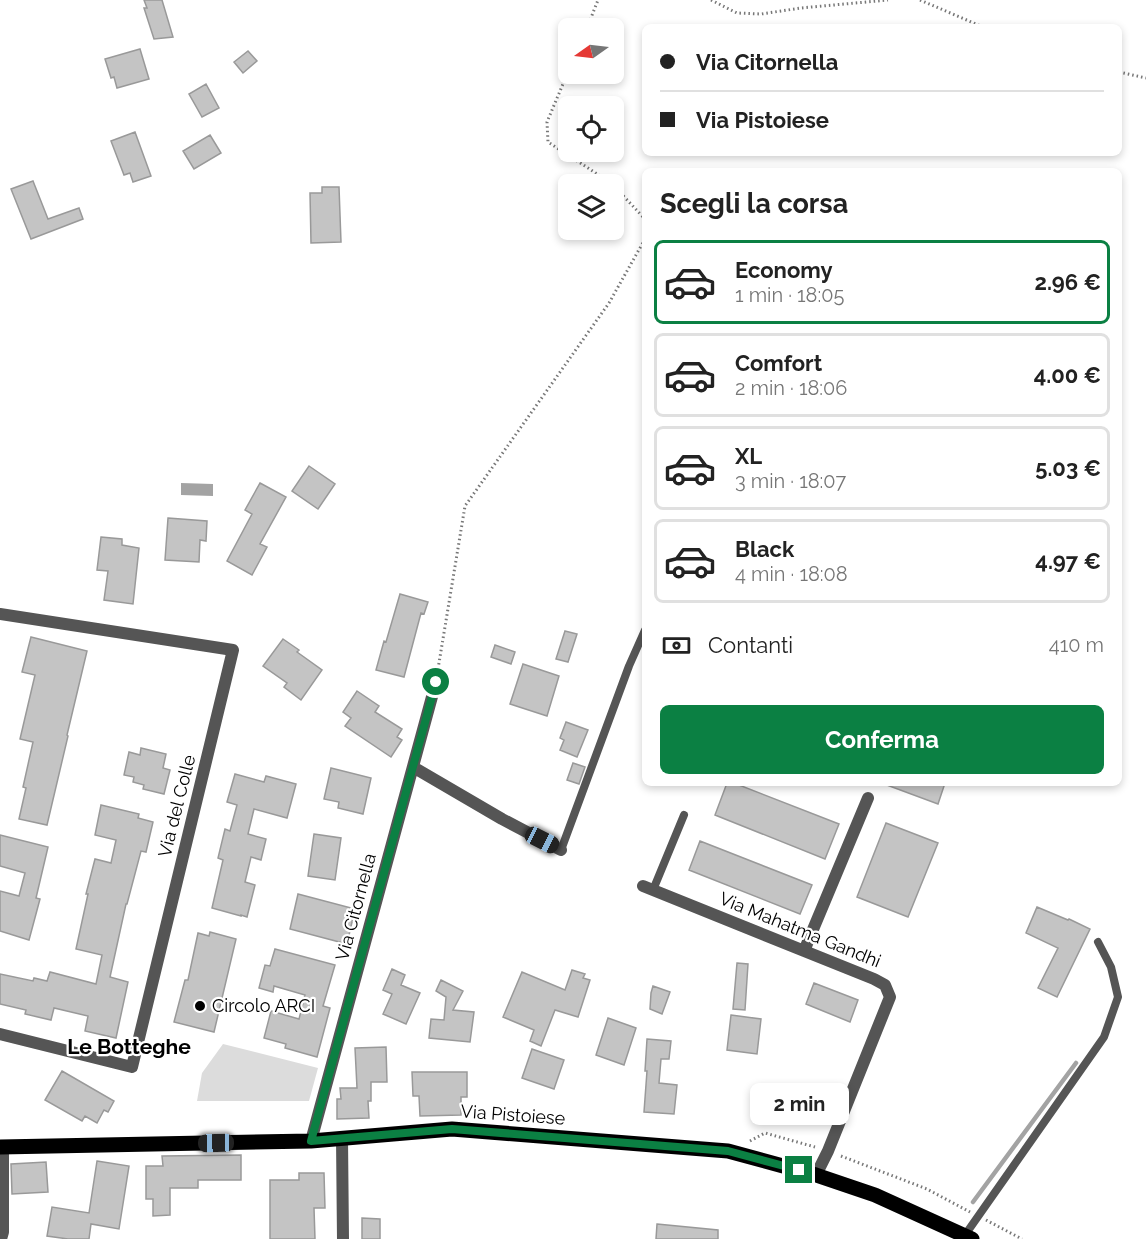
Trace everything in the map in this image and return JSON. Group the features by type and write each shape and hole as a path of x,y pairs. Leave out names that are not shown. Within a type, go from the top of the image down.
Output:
{"main road":[{"name":"Via Pistoiese","path":"1,1147 311,1141 452,1129 728,1151 816,1175 875,1196 968,1237"}],"street":[{"name":"Via del Colle","path":"0,614 233,650 132,1067 0,1034"},
{"name":"Via Citornella","path":"311,1141 436,682"},
{"path":"413,767 502,819 561,850"},
{"path":"804,951 868,798"},
{"name":"Via Mahatma Gandhi","path":"648,888 885,985 890,997 828,1151 816,1175"},
{"path":"342,1138 343,1239"},
{"path":"1,1147 3,1232 1,1239"}],"lane":[{"path":"561,850 642,637"},
{"path":"648,888 684,815"},
{"path":"968,1237 978,1216 1104,1037 1118,997 1111,967 1098,942"}],"path":[{"path":"591,18 598,0"},
{"path":"711,0 737,13 761,14 888,0"},
{"path":"920,0 976,24"},
{"path":"1122,73 1146,78"},
{"path":"563,84 547,122 548,142 597,174"},
{"path":"624,197 642,216"},
{"path":"436,682 465,506 609,303 642,244"},
{"path":"728,1151 765,1133 828,1151 927,1189 1022,1239"}],"shaded area":[{"path":"181,483 213,484 213,496 181,495"},
{"path":"223,1044 318,1068 309,1101 197,1101 202,1073"}],"building":[{"path":"144,0 162,0 173,37 154,39 144,8 147,8"},
{"path":"140,49 149,79 117,88 105,59"},
{"path":"248,51 257,61 243,73 234,62"},
{"path":"206,84 219,108 202,117 189,94"},
{"path":"135,132 151,176 133,182 130,173 124,175 111,141"},
{"path":"210,135 221,153 194,169 183,151"},
{"path":"33,181 48,219 79,208 83,219 31,239 11,189"},
{"path":"322,187 339,187 341,242 311,243 310,193 322,193"},
{"path":"309,466 335,484 318,509 292,491"},
{"path":"260,483 286,497 260,544 267,547 252,575 227,561 252,514 245,510"},
{"path":"168,518 207,521 206,541 200,540 199,562 165,560"},
{"path":"101,537 122,539 122,545 139,548 133,604 104,600 108,571 97,570"},
{"path":"400,594 428,602 424,614 421,613 404,677 376,670"},
{"path":"565,631 577,634 568,662 556,659"},
{"path":"31,637 87,651 47,825 19,819 33,742 20,739 35,675 22,672"},
{"path":"283,639 322,670 301,700 284,687 287,683 263,666"},
{"path":"495,645 515,652 511,664 491,657"},
{"path":"523,664 559,676 547,716 510,704"},
{"path":"357,691 379,706 375,712 402,729 397,737 402,740 391,757 345,726 351,718 343,712"},
{"path":"566,722 588,730 577,757 560,750 564,740 560,738"},
{"path":"141,748 166,754 163,768 170,770 164,794 143,789 144,785 133,782 134,777 124,775 129,752 140,755"},
{"path":"573,763 585,767 579,784 567,780"},
{"path":"331,768 371,778 363,814 338,808 339,802 324,799"},
{"path":"235,774 264,782 266,776 296,784 287,818 254,809 248,834 266,839 261,860 251,857 245,882 255,885 247,917 212,908 223,860 218,858 225,829 230,831 237,805 227,802"},
{"path":"726,786 742,786 839,824 825,859 715,815"},
{"path":"889,786 944,786 938,804"},
{"path":"101,805 139,814 138,818 153,822 146,852 141,851 126,904 110,977 128,982 116,1038 85,1031 88,1016 54,1008 51,1020 25,1014 26,1010 0,1004 0,974 33,981 34,978 47,981 50,972 96,984 102,955 76,949 95,859 111,863 116,840 95,835"},
{"path":"886,823 938,843 908,917 857,897"},
{"path":"314,834 341,838 335,880 308,876"},
{"path":"0,835 48,847 36,898 40,899 29,940 0,931 0,891 19,896 25,873 0,866"},
{"path":"700,841 812,885 800,914 689,870"},
{"path":"298,894 355,909 347,944 290,929"},
{"path":"1037,907 1090,929 1057,997 1038,988 1058,948 1026,933"},
{"path":"210,932 236,939 214,1032 174,1022 185,980 188,980 198,933 209,936"},
{"path":"275,949 335,965 323,1006 330,1008 317,1057 285,1048 286,1044 264,1038 271,1011 299,1019 305,995 274,986 273,992 259,988 265,965 270,966"},
{"path":"737,963 748,964 745,1010 733,1009"},
{"path":"392,969 405,975 401,985 420,993 406,1024 383,1014 392,994 383,990"},
{"path":"572,970 585,974 583,978 590,980 578,1017 555,1010 541,1046 530,1041 534,1030 503,1017 522,972 565,990"},
{"path":"441,980 463,991 453,1010 474,1012 470,1042 429,1038 431,1019 444,1020 446,997 436,991"},
{"path":"814,983 858,1000 850,1022 806,1004"},
{"path":"653,986 670,992 662,1014 650,1009"},
{"path":"731,1015 761,1019 757,1054 727,1050"},
{"path":"608,1018 636,1028 624,1065 596,1055"},
{"path":"647,1039 671,1041 669,1059 661,1059 659,1083 677,1085 674,1114 644,1112"},
{"path":"386,1047 387,1082 371,1082 371,1101 368,1101 369,1118 337,1119 337,1099 341,1099 340,1088 357,1088 355,1048"},
{"path":"532,1049 564,1060 554,1089 522,1078"},
{"path":"62,1071 114,1101 108,1112 104,1110 97,1123 85,1116 82,1121 45,1100"},
{"path":"412,1072 467,1072 467,1097 461,1097 461,1115 420,1116 419,1096 413,1096"},
{"path":"241,1155 241,1180 198,1180 198,1188 170,1188 170,1215 153,1216 153,1199 146,1199 146,1166 163,1166 162,1156"},
{"path":"97,1161 129,1166 119,1229 91,1224 89,1239 47,1236 52,1207 89,1213"},
{"path":"46,1162 48,1192 12,1194 11,1164"},
{"path":"299,1173 324,1173 325,1208 314,1208 315,1239 270,1239 270,1180 299,1180"},
{"path":"362,1218 380,1219 380,1239 362,1239"},
{"path":"657,1224 718,1230 718,1239 656,1239"}],"waterway":[{"path":"973,1202 1076,1063"}],"place":[{"name":"Circolo ARCI","path":"200,1006"}],"district":[{"name":"Le Botteghe","path":"129,1047"}],"route":[{"path":"436,682 311,1141 452,1129 728,1151 799,1170"}]}
